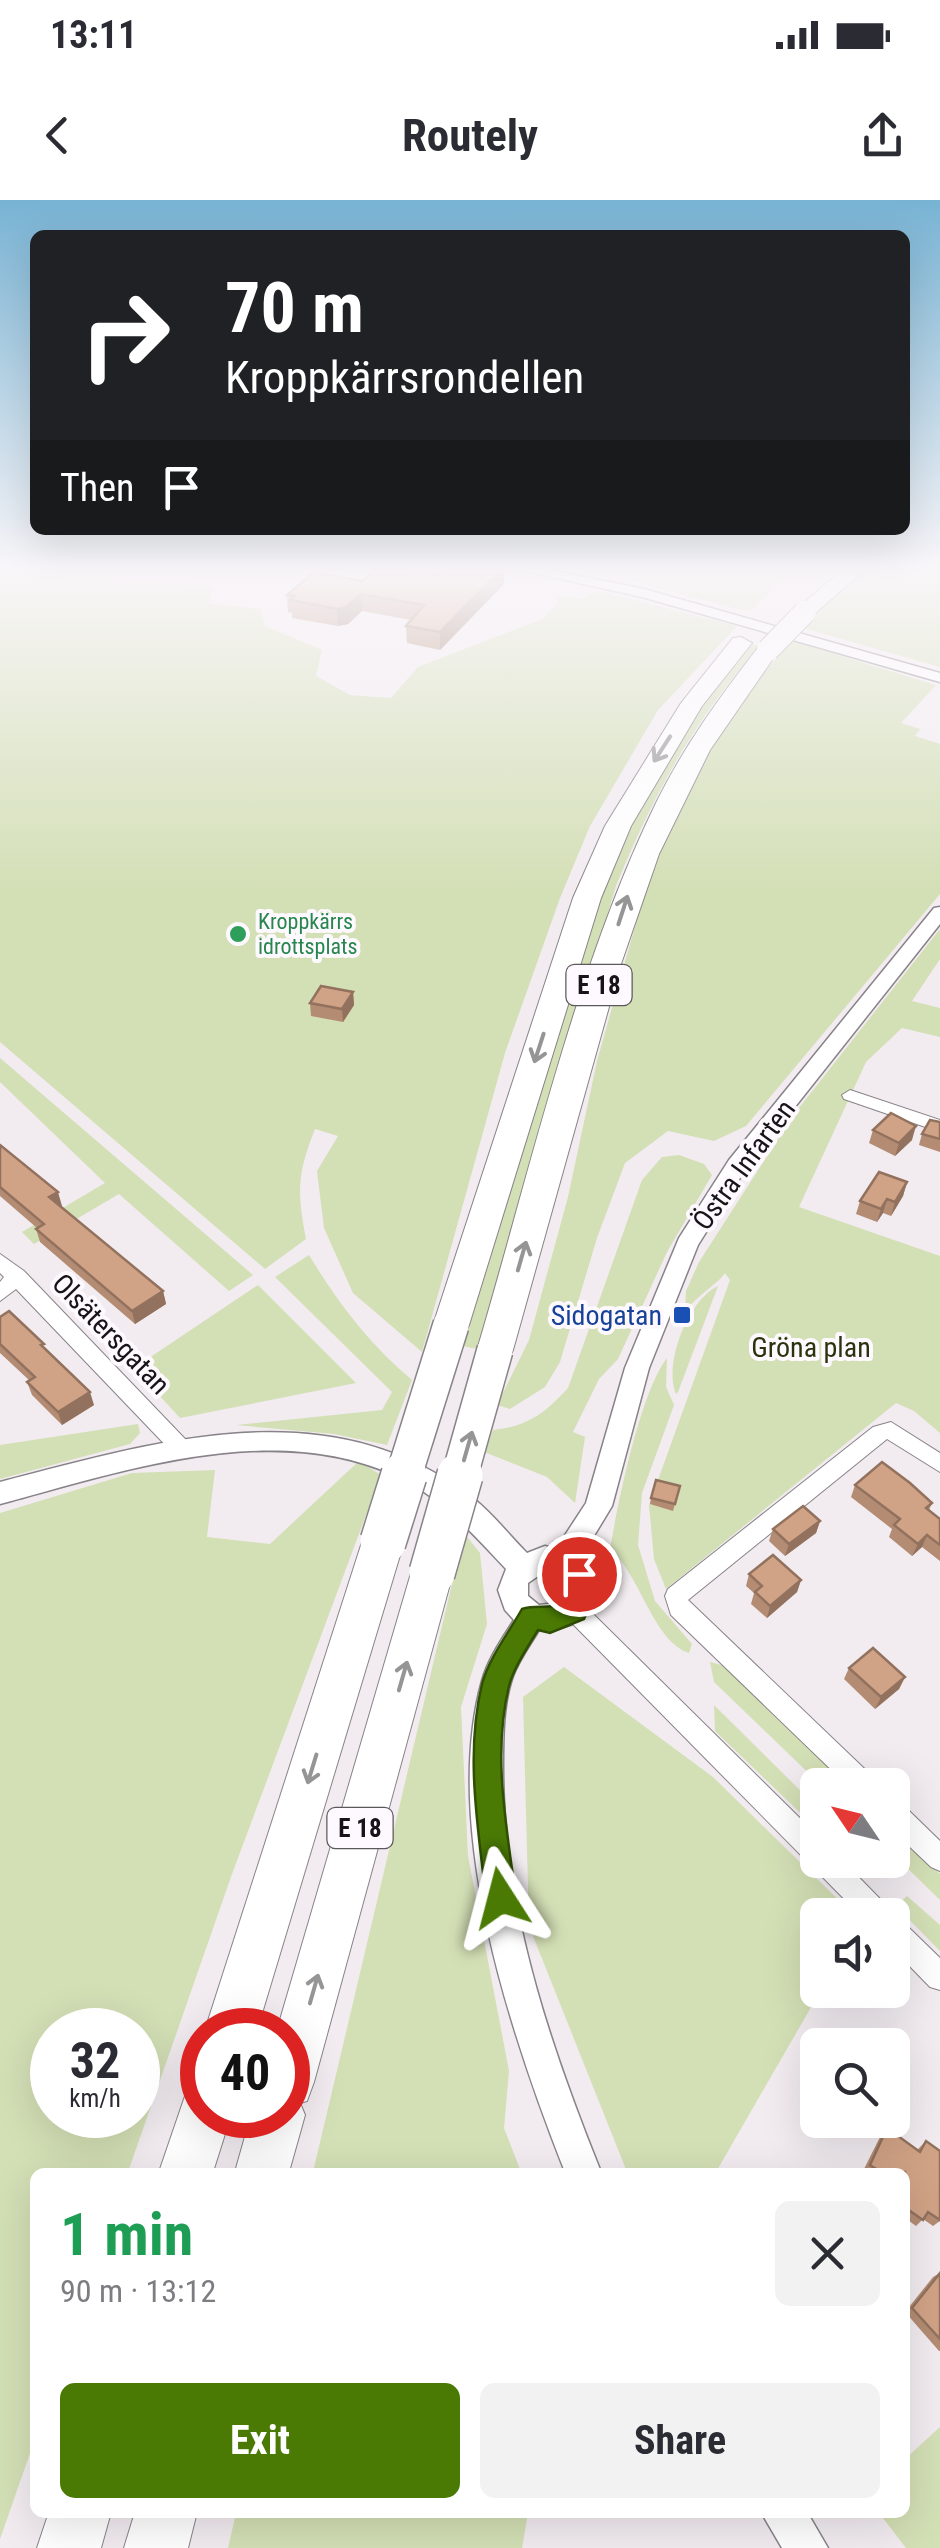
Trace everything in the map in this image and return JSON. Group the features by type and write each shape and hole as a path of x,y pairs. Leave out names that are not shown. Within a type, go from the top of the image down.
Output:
{"highway":[{"name":"E 18","path":"238,2008 450,1325 588,898 618,826 692,703 725,674"},
{"name":"E 18","path":"309,2008 601,977 647,846 741,674"},
{"path":"187,2168 197,2138"},
{"path":"263,2168 272,2138"},
{"path":"69,2548 78,2518"},
{"path":"156,2548 164,2518"}],"street":[{"name":"Östra Infarten","path":"564,1562 599,1506 637,1368 687,1244 738,1164 940,912"},
{"path":"850,1095 940,1126"},
{"name":"Olsätersgatan","path":"0,1260 180,1447"},
{"path":"0,1294 17,1276"},
{"path":"846,1768 676,1603 676,1596 880,1433 891,1430 940,1464"},
{"path":"0,1492 180,1447 255,1440 366,1450 432,1480 498,1536 522,1566"},
{"path":"545,1558 564,1562 579,1574 584,1590 575,1611 550,1621 531,1617 518,1608 512,1581 522,1566 545,1558"},
{"path":"575,1611 800,1836"},
{"path":"531,1617 496,1681 488,1740 490,1824 513,1972 561,2120 581,2168"},
{"path":"910,1829 940,1858"},
{"path":"842,1878 861,1898"},
{"path":"910,1948 940,1977"},
{"path":"786,2518 807,2548"}],"green space":[{"path":"0,674 317,674 350,695 391,698 412,674 692,674 658,710 590,826 560,898 505,1053 422,1352 353,1293 324,1228 317,1171 338,1136 315,1129 300,1183 306,1239 265,1269 0,1042"},
{"path":"725,674 737,674 677,760 616,886 477,1349 463,1346 595,911 626,830 657,769"},
{"path":"762,674 899,674 936,685 901,723 920,729 915,736 940,744 940,894 746,1126 714,1141 668,1131 625,1163 597,1238 560,1362 545,1387 510,1409 497,1405 529,1340 568,1197 597,1061 661,834 701,759 744,694"},
{"name":"Gröna plan","path":"940,929 940,959 912,1001 940,1008 940,1037 902,1028 866,1062 799,1207 940,1256 940,1433 914,1411 896,1403 666,1589 654,1559 649,1505 730,1280 725,1273 685,1312 686,1291 699,1262 795,1113"},
{"path":"0,1058 253,1275 229,1291 119,1194 34,1244 22,1232 105,1183 0,1082"},
{"path":"679,1155 704,1164 712,1175 667,1252 618,1359 599,1379 573,1432 585,1437 575,1503 547,1477 484,1452 493,1430 535,1417 568,1388 642,1180 662,1157"},
{"path":"309,1255 355,1322 412,1380 387,1445 334,1434 236,1425 382,1410 392,1392 275,1277"},
{"path":"258,1285 356,1383 180,1418 134,1368"},
{"path":"718,1286 676,1394 673,1366 681,1334 697,1305"},
{"path":"667,1358 666,1387 674,1405 642,1493 638,1545 655,1601 692,1644 689,1653 677,1646 656,1622 630,1575 610,1549 639,1422"},
{"path":"138,1424 140,1433 130,1444 0,1479 0,1445"},
{"path":"359,1461 381,1475 185,2008 180,2008 180,2023 160,2080 160,2008 30,2008 30,2138 140,2138 129,2168 30,2168 30,2453 0,2539 0,1513 132,1473 215,1470 207,1537 270,1544"},
{"path":"464,1533 480,1553 487,1624 461,1707 468,1856 509,2071 504,2128 519,2168 314,2168"},
{"path":"710,1662 725,1666 830,1768 803,1768 714,1682"},
{"path":"564,1667 713,1777 800,1862 800,1878 816,1878 837,1898 800,1898 800,2008 811,2008 718,2168 625,2168 529,1926 523,1697"},
{"path":"714,1705 800,1790 800,1813 715,1731"},
{"path":"910,1845 940,1874 940,1900 910,1871"},
{"path":"910,1899 940,1925 940,1951 910,1920"},
{"path":"940,2427 940,2548 906,2548 883,2518 910,2518 910,2454"},
{"path":"235,2518 527,2518 522,2548 228,2548"}],"building":[{"path":"321,986 353,992 342,1009 310,1003"},
{"path":"891,1113 916,1126 899,1143 873,1130"},
{"path":"930,1120 940,1122 940,1139 922,1134"},
{"path":"0,1145 58,1192 49,1197 163,1291 132,1311 36,1229 44,1224 0,1187"},
{"path":"879,1172 907,1182 895,1202 887,1199 881,1209 860,1201"},
{"path":"9,1311 90,1392 58,1412 27,1382 35,1377 0,1344 0,1317"},
{"path":"882,1462 932,1503 926,1508 940,1519 940,1545 927,1535 918,1544 894,1525 900,1519 855,1485"},
{"path":"656,1480 680,1486 675,1504 651,1498"},
{"path":"803,1506 820,1521 789,1544 773,1529"},
{"path":"773,1555 801,1580 770,1606 755,1592 762,1586 749,1574"},
{"path":"873,1648 905,1677 881,1697 849,1668"},
{"path":"882,2138 901,2138 920,2152 926,2141 940,2151 940,2220 928,2212 923,2220 910,2211 910,2168 870,2165"},
{"path":"940,2273 940,2339 912,2308"}],"place":[{"name":"Kroppkärrs idrottsplats","path":"238,934"},
{"name":"Sidogatan","path":"682,1315"}],"route":[{"path":"501,1898 489,1796 488,1740 496,1681 531,1617 550,1621 575,1611 584,1590 579,1574"}]}
